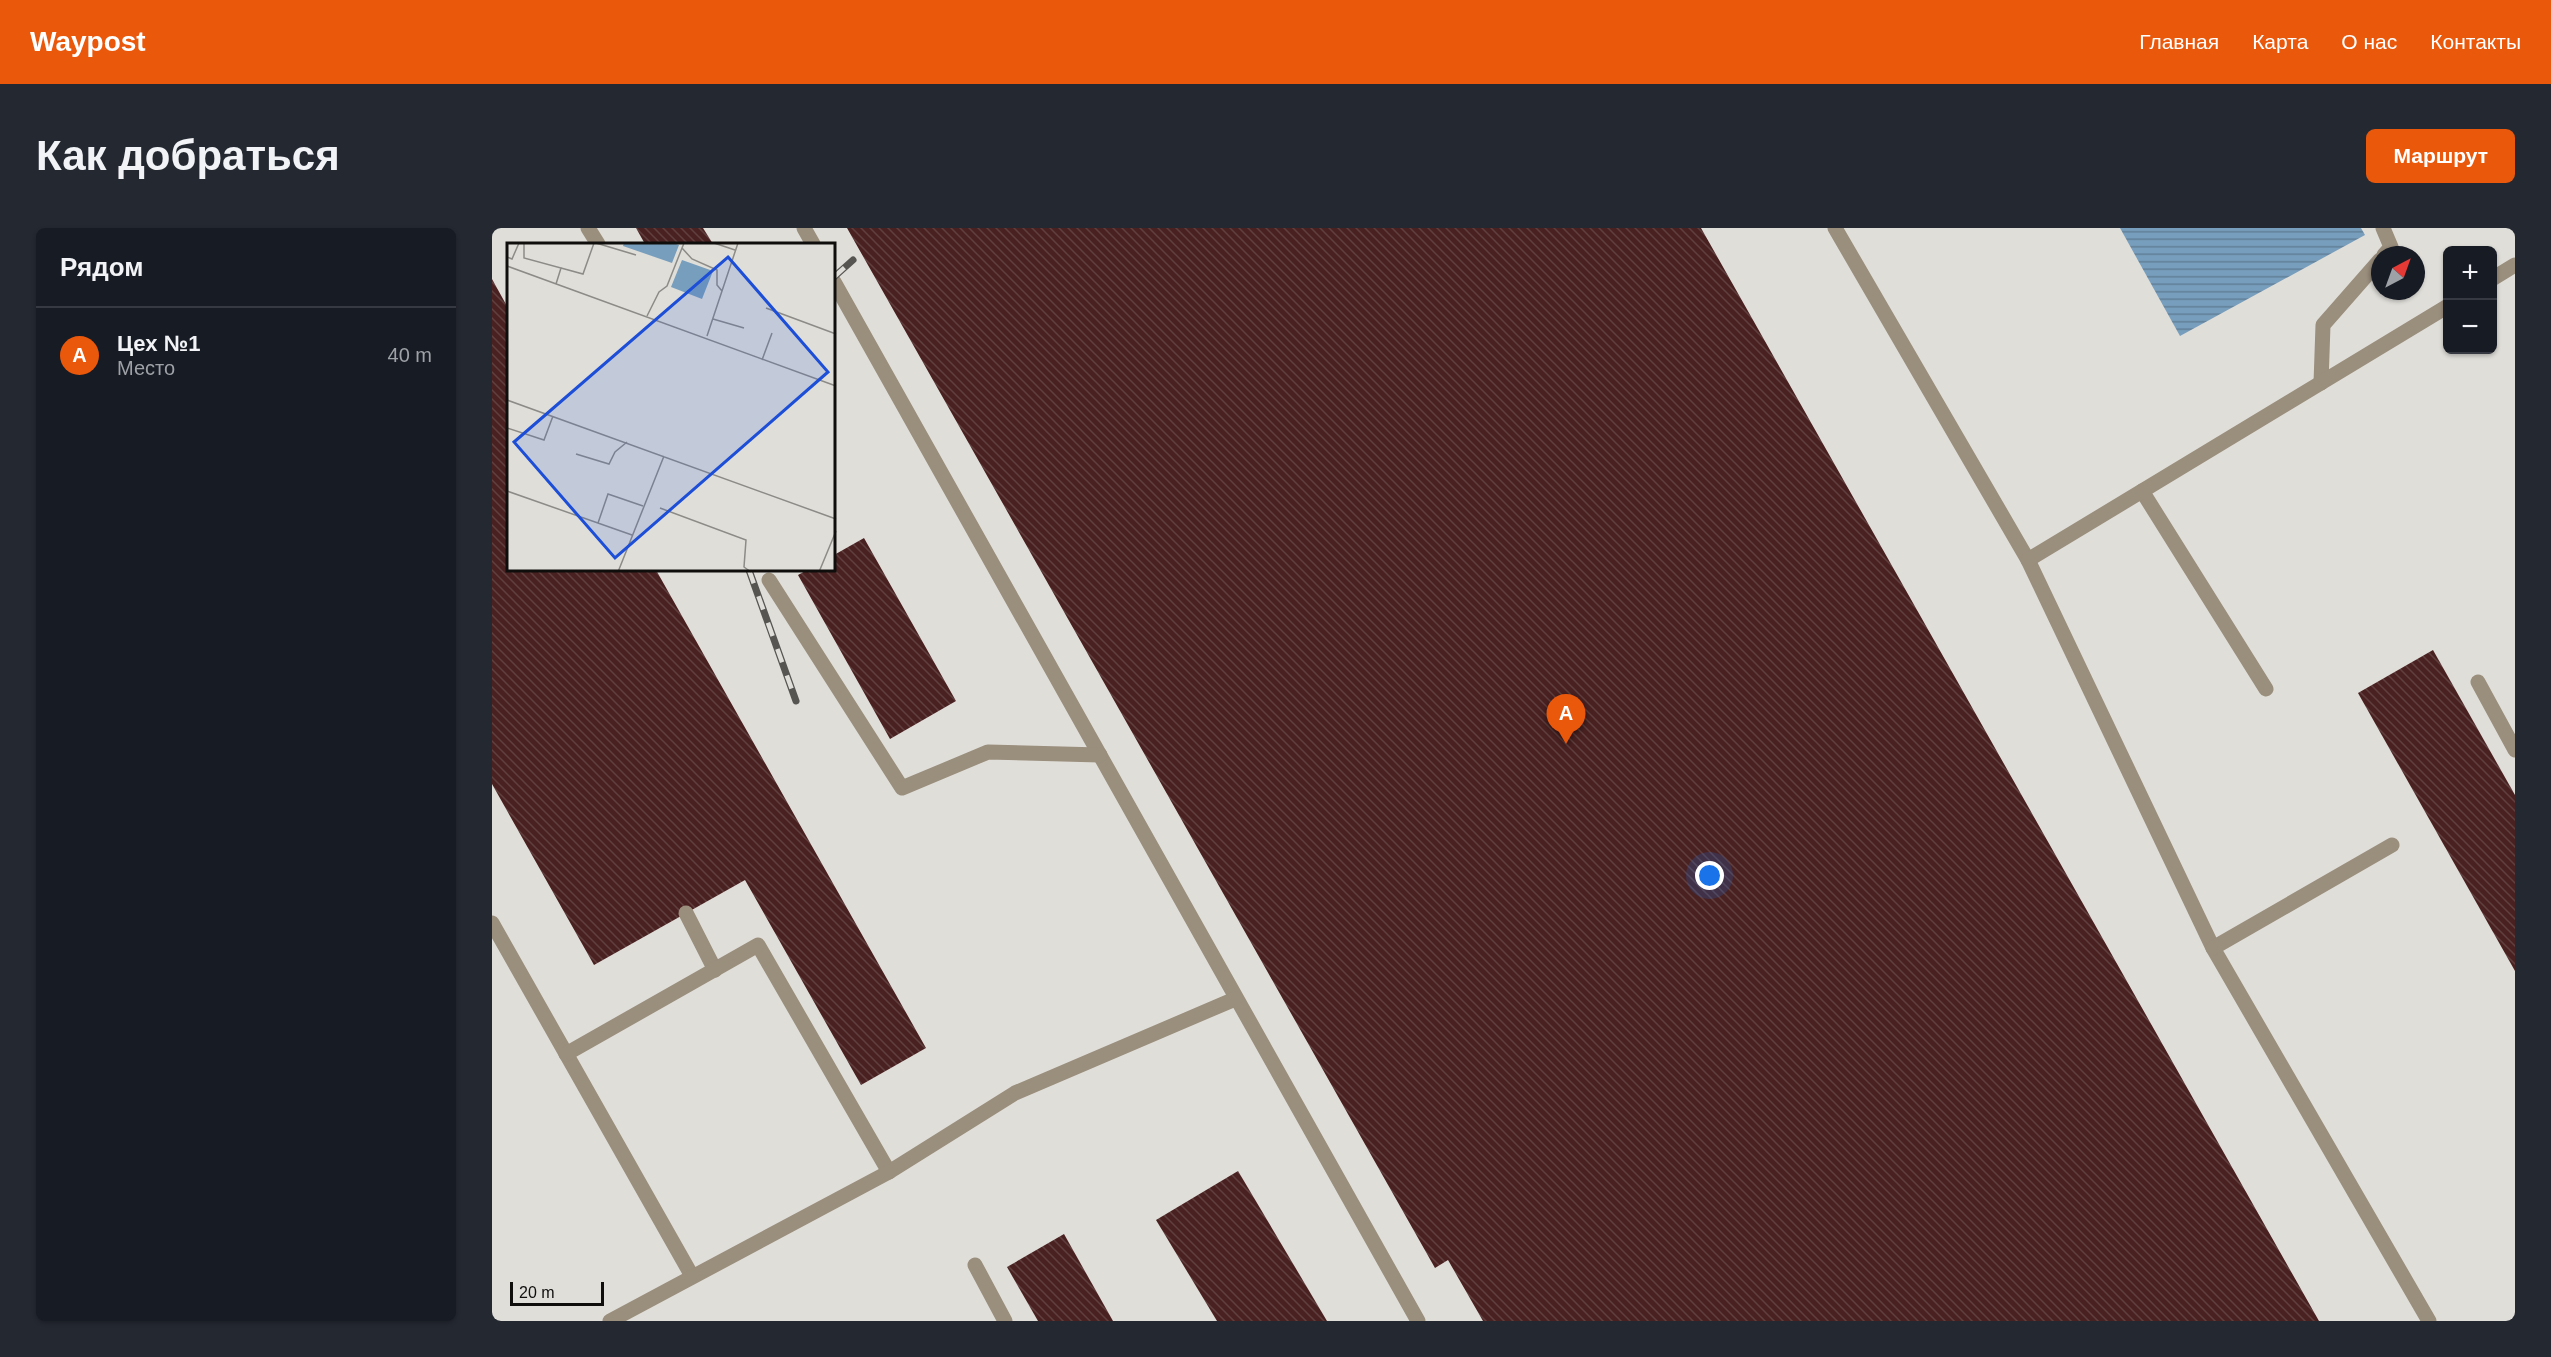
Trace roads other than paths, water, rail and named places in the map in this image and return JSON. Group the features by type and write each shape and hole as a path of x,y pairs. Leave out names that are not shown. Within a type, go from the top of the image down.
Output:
{"lane":[{"path":"588,228 597,243"},
{"path":"804,228 812,243"},
{"path":"1834,228 2028,560 2212,948 2429,1321"},
{"path":"2383,228 2391,246"},
{"path":"2497,276 2515,265"},
{"path":"2321,382 2323,325 2371,270"},
{"path":"836,286 1418,1321"},
{"path":"2028,560 2443,309"},
{"path":"2142,491 2266,689"},
{"path":"769,579 902,788 988,752 1100,755"},
{"path":"2478,682 2515,750"},
{"path":"2212,948 2392,845"},
{"path":"686,913 715,970"},
{"path":"492,923 692,1276"},
{"path":"566,1054 758,945 890,1172"},
{"path":"610,1321 890,1172 1015,1093 1235,999"},
{"path":"975,1265 1005,1321"}],"water":[{"path":"2120,228 2361,228 2365,235 2180,336"}],"railway":[{"path":"836,275 853,260"},
{"path":"750,572 796,701"}],"place":[{"name":"Цех №1","path":"1566,744"}]}
